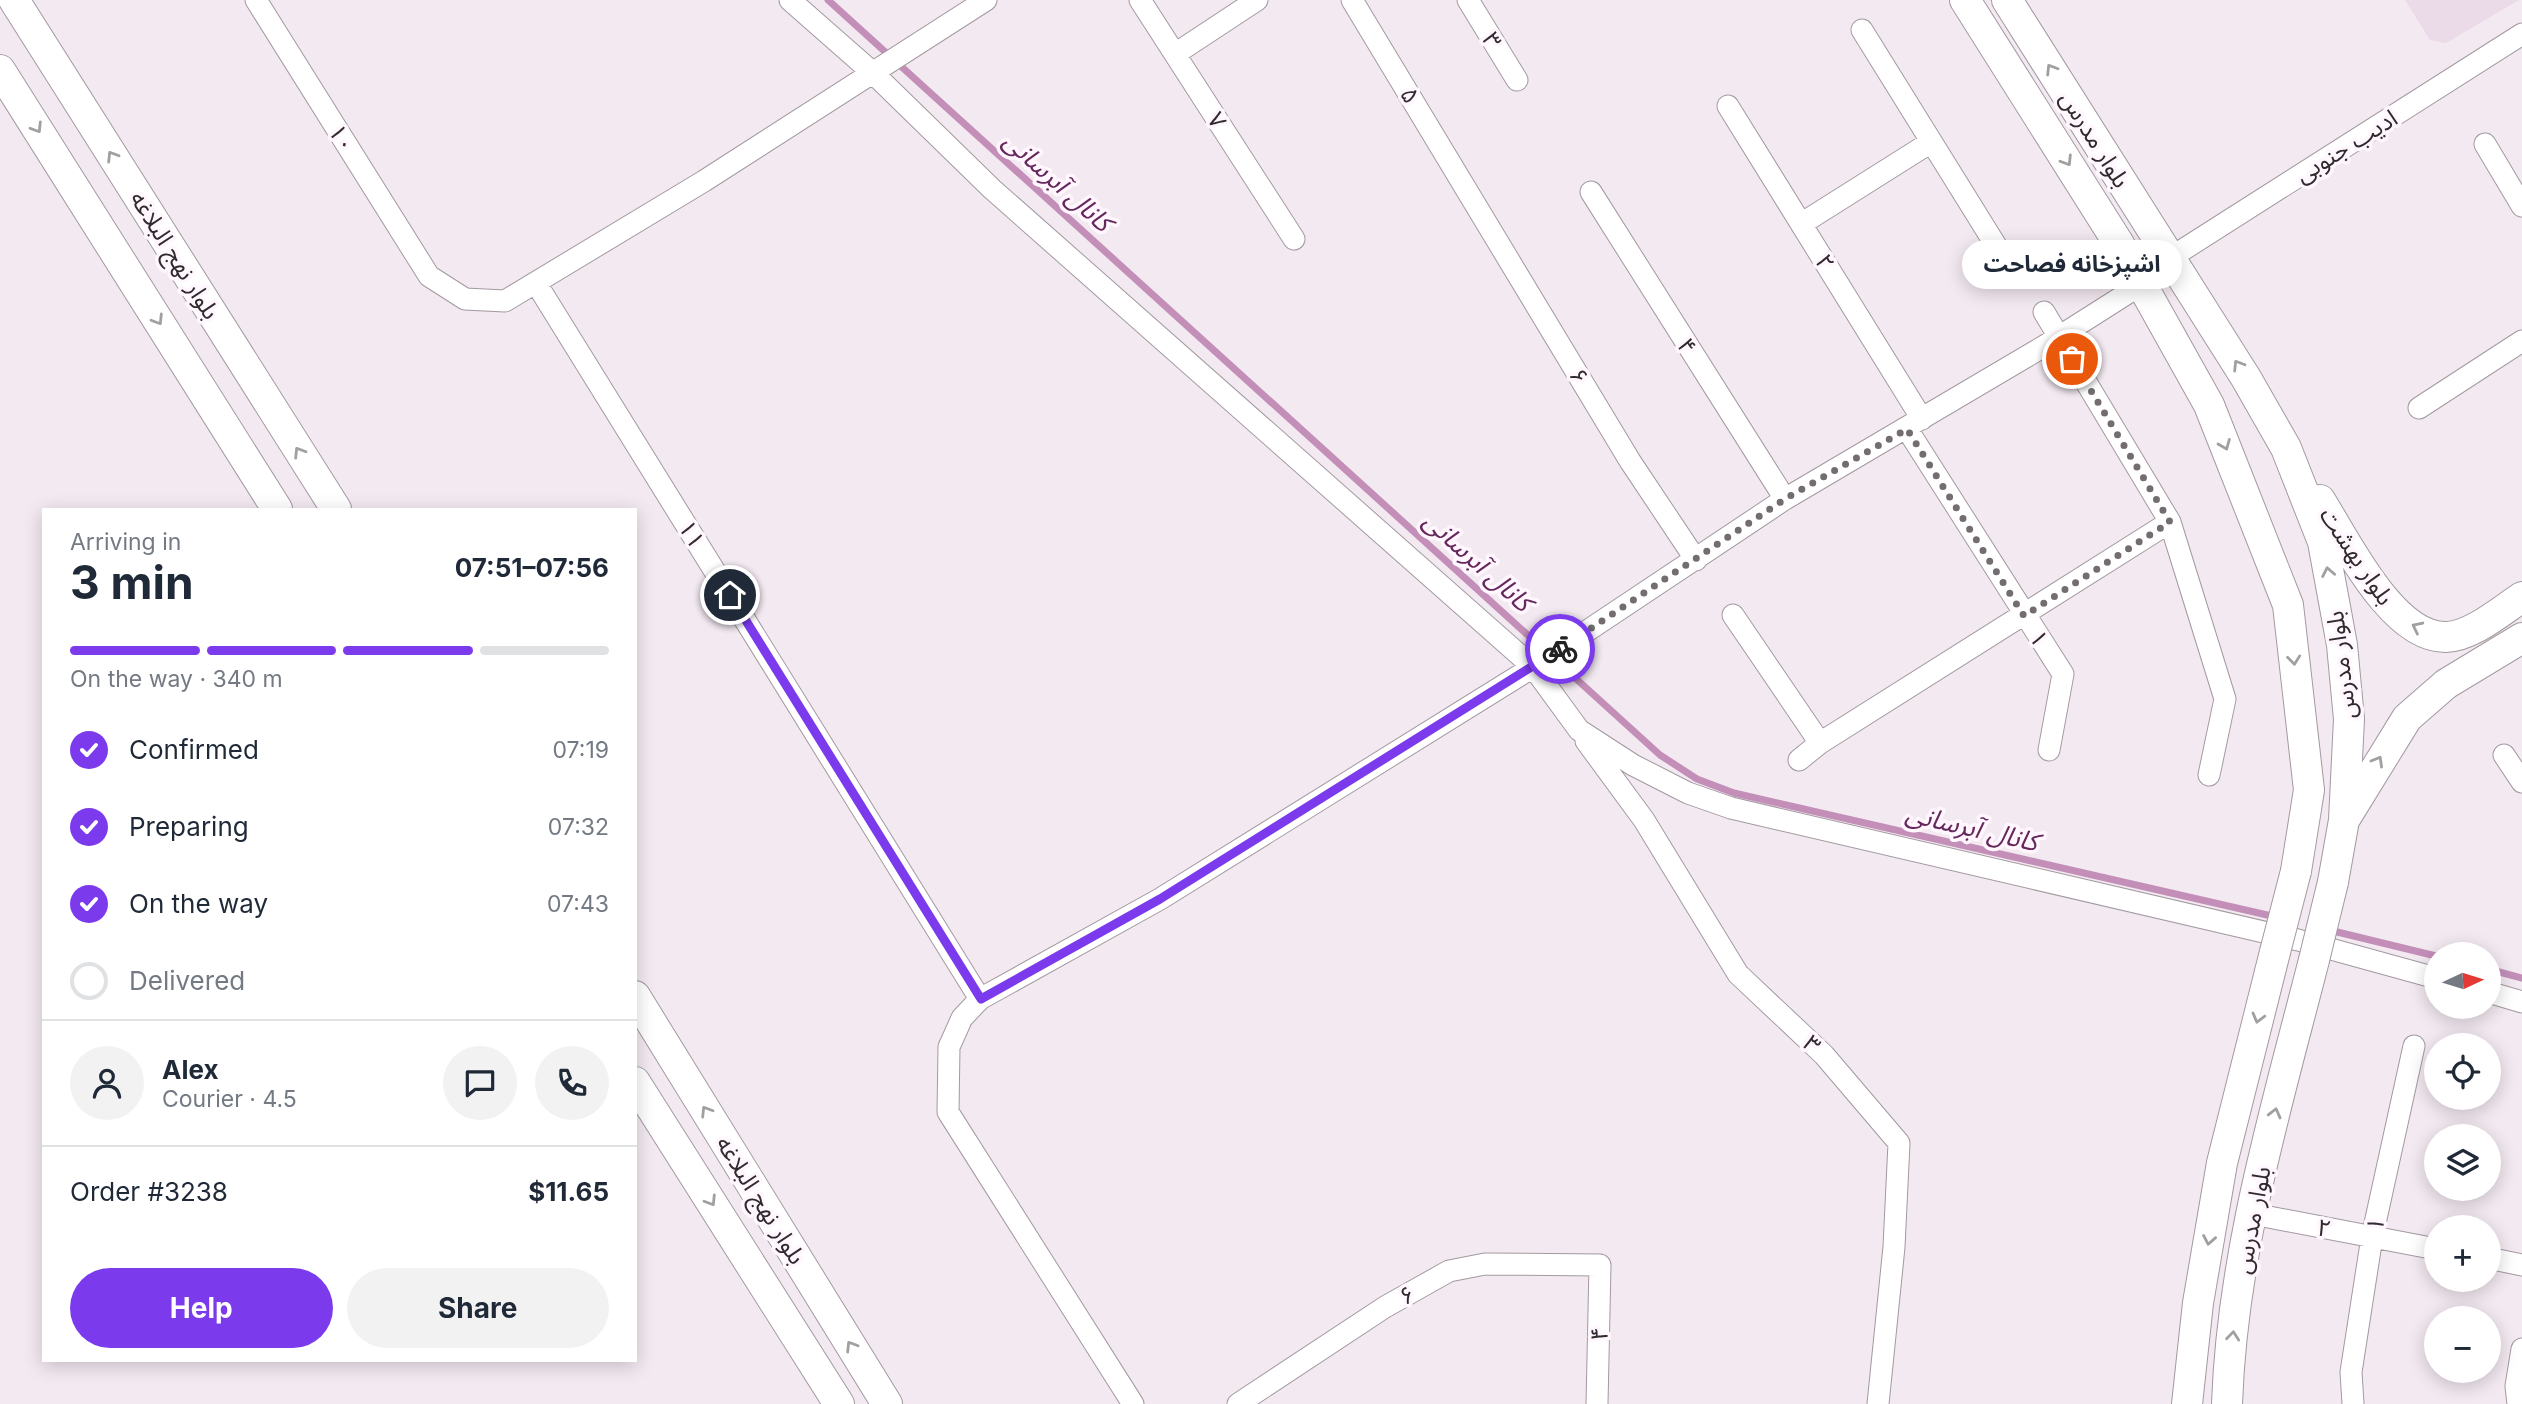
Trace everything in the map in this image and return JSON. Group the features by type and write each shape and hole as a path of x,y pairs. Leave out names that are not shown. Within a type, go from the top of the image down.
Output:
{"street":[{"name":"بلوار نهج البلاغه","path":"14,0 335,508"},
{"name":"۱۰","path":"256,0 429,276 465,299 505,301 536,283"},
{"name":"۳","path":"790,0 873,73 992,188 1533,667 1644,820 1738,974 1824,1055 1899,1143 1894,1247 1878,1404"},
{"path":"536,283 704,181 986,0"},
{"name":"۷","path":"1140,0 1294,239"},
{"path":"1175,54 1257,0"},
{"name":"۵","path":"1352,0 1468,189"},
{"name":"۳","path":"1468,0 1517,80"},
{"name":"بلوار مدرس","path":"1965,0 2142,284 2209,405 2288,605 2309,790 2296,871 2222,1163 2198,1303 2187,1404"},
{"name":"بلوار مدرس","path":"2007,0 2286,448 2323,542 2342,645 2349,719 2344,820 2333,882 2264,1156 2236,1304 2227,1404"},
{"path":"1863,30 2013,273"},
{"name":"ادیب جنوبی","path":"2142,284 2170,258 2522,34"},
{"name":"بلوار نهج البلاغه","path":"0,71 276,508"},
{"name":"۲","path":"1728,106 1801,224 1914,424"},
{"path":"1801,224 1931,142"},
{"path":"2485,144 2522,206"},
{"name":"۶","path":"1468,189 1630,461 1696,560"},
{"name":"۴","path":"1591,192 1785,499"},
{"name":"۱۱","path":"536,283 981,999"},
{"path":"1133,1404 948,1112 949,1047 962,1017 981,999 1160,899 1533,667 1785,499 1914,424 2142,284"},
{"path":"2044,312 2170,522 2225,699 2209,775"},
{"path":"2419,408 2522,341"},
{"name":"۱","path":"1914,424 2024,616 2063,674 2049,750"},
{"name":"بلوار بهشت","path":"2286,448 2390,608 2415,630 2447,637 2475,627 2522,597"},
{"path":"1799,760 1820,743 2170,522"},
{"path":"1733,615 1820,743"},
{"path":"2475,627 2469,635 2467,645 2472,654 2481,658 2491,656"},
{"path":"2344,820 2407,718 2446,684 2522,638"},
{"path":"1579,730 1633,765 1688,793 1731,808 2298,940 2424,975"},
{"path":"2504,755 2522,782"},
{"path":"2501,996 2522,1002"},
{"name":"بلوار نهج البلاغه","path":"637,999 887,1404"},
{"name":"۱","path":"2353,1404 2351,1372 2372,1237 2414,1046"},
{"name":"بلوار نهج البلاغه","path":"637,1085 839,1404"},
{"name":"۲","path":"2253,1214 2424,1247"},
{"path":"2501,1261 2522,1265"},
{"name":"۶","path":"1238,1404 1385,1307 1449,1271 1485,1264 1600,1265"},
{"name":"۴","path":"1597,1404 1600,1265"},
{"path":"2518,1404 2516,1386 2522,1349"}],"shaded area":[{"path":"2405,0 2519,0 2446,43 2430,40"}],"waterway":[{"name":"کانال آبرسانی","path":"828,0 1660,755 1697,779 1734,793 2276,917"},
{"name":"کانال آبرسانی","path":"2329,930 2424,953"},
{"name":"کانال آبرسانی","path":"2501,972 2522,978"}],"way so far":[{"path":"1560,649 1785,499 1907,429 2024,616 2170,522 2072,359"}],"place":[{"name":"اشپزخانه فصاحت","path":"2072,359"}],"route":[{"path":"730,595 981,999 1160,899 1560,649"}]}
